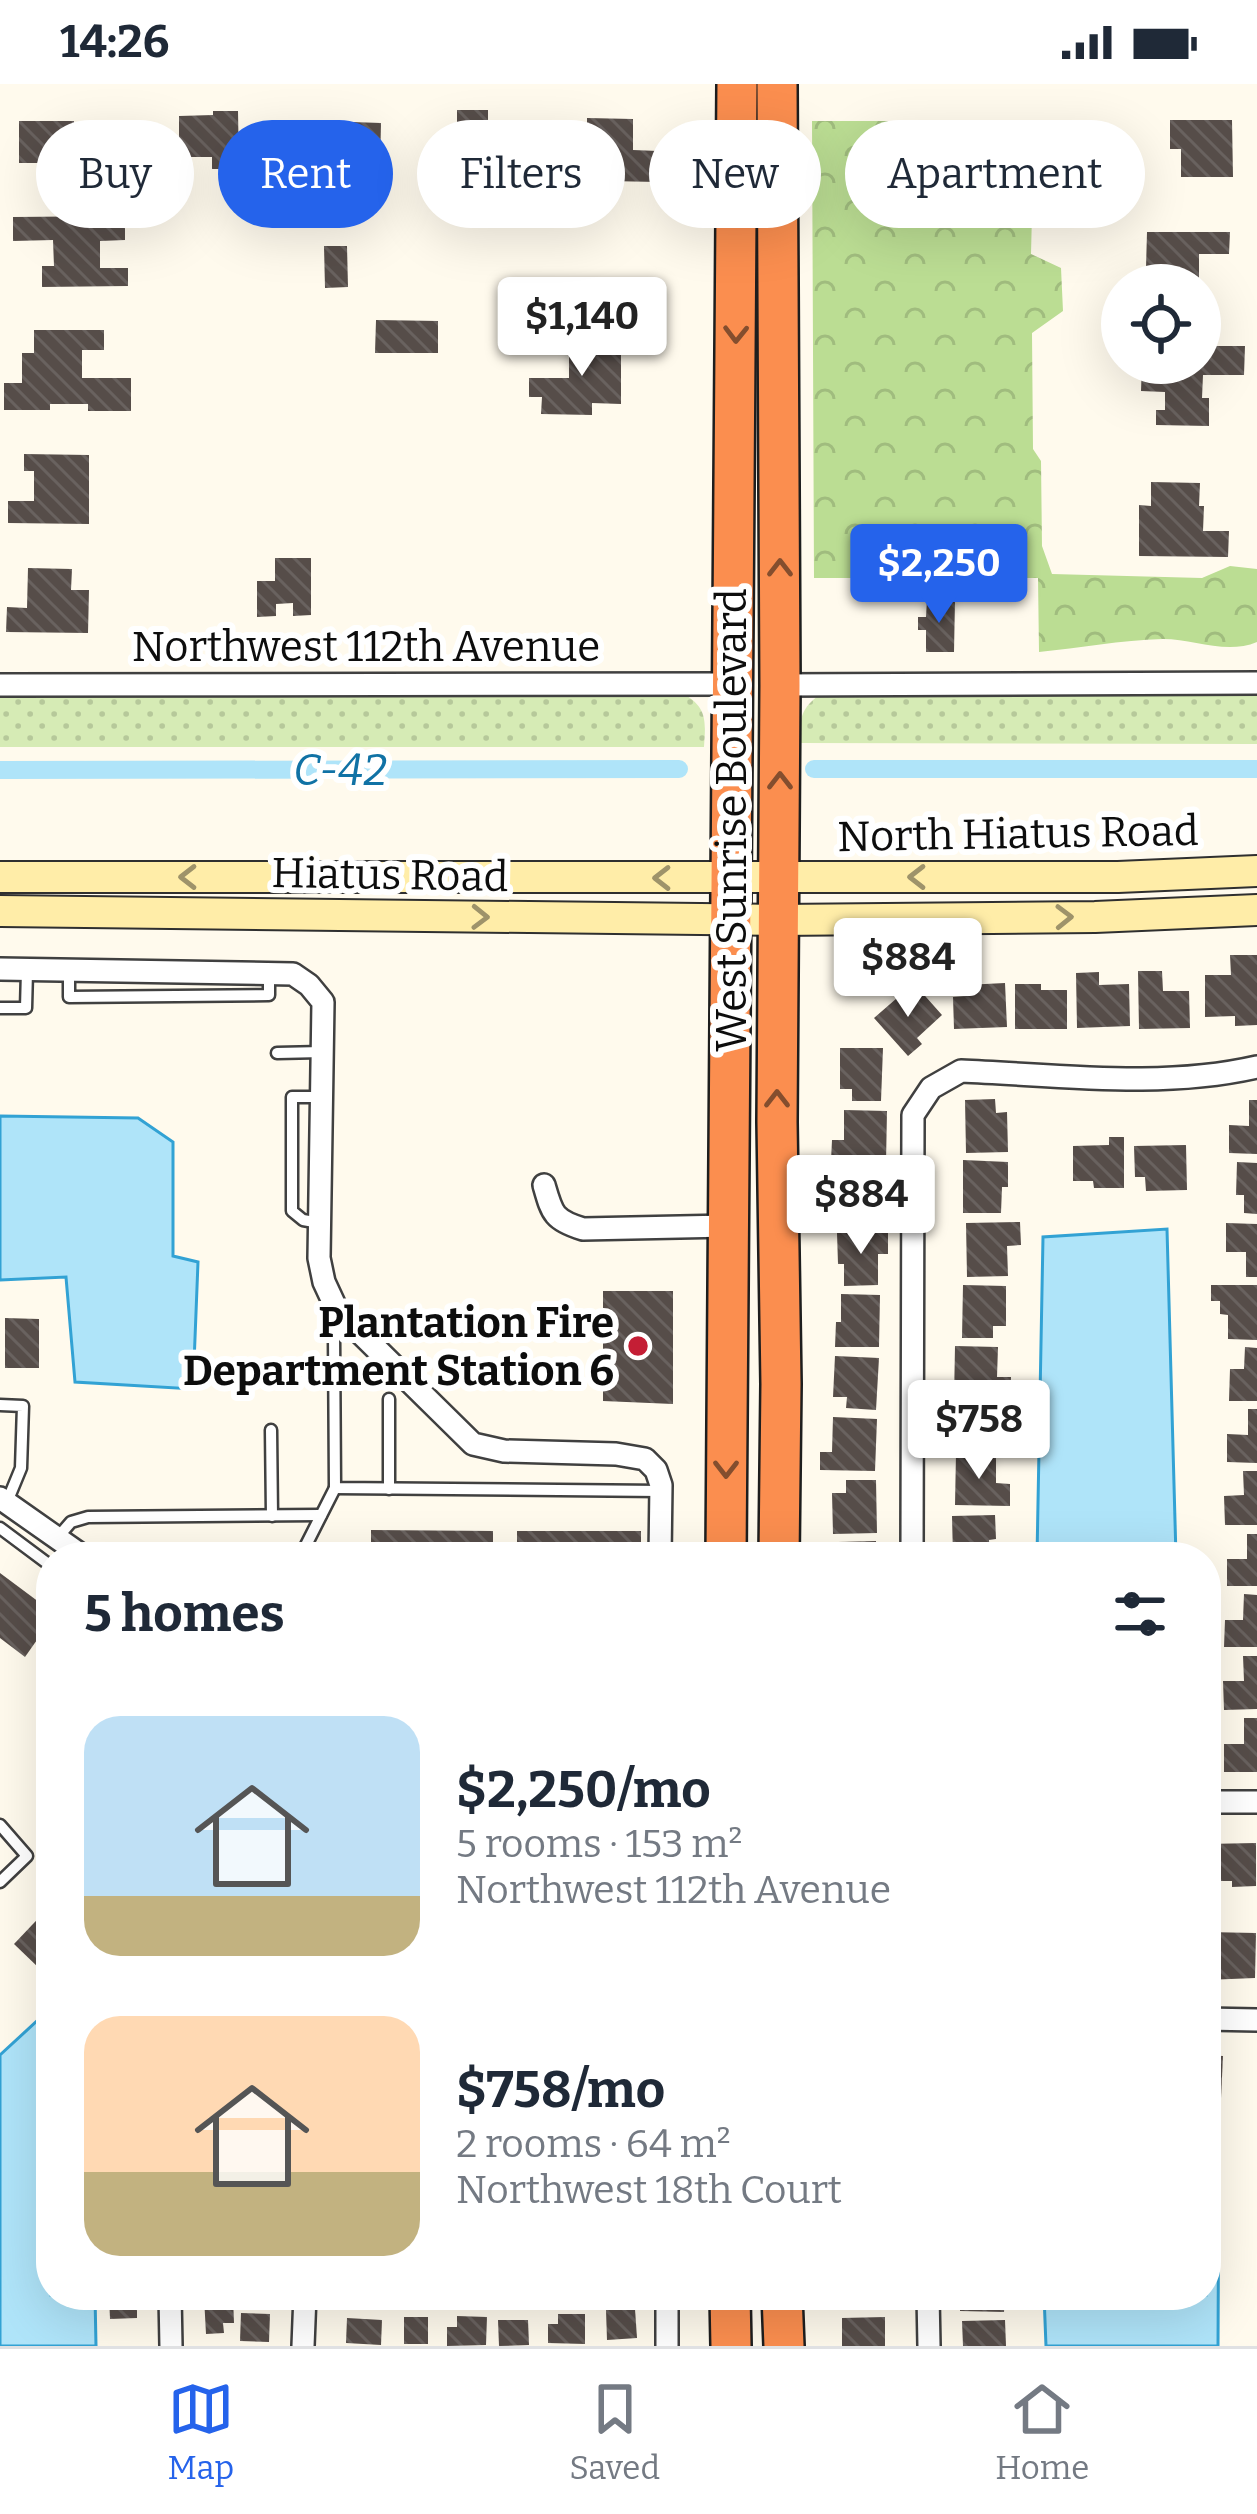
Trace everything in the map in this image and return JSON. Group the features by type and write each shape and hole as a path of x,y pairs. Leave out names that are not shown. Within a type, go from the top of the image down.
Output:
{"highway":[{"name":"West Sunrise Boulevard","path":"737,84 728,1226 777,1542"},
{"name":"West Sunrise Boulevard","path":"728,1542 754,1382 777,1122 777,84"},
{"path":"730,2310 731,2346"},
{"path":"783,2310 784,2346"}],"main road":[{"name":"North Hiatus Road","path":"779,878 1118,877 1257,871"},
{"name":"Hiatus Road","path":"0,877 779,878"},
{"name":"North Hiatus Road","path":"779,920 1257,910"},
{"name":"Hiatus Road","path":"0,911 779,920"}],"street":[{"path":"780,685 1257,682"},
{"name":"Northwest 112th Avenue","path":"0,685 732,684"},
{"path":"0,969 293,974 309,986 323,1002 319,1258 337,1310 473,1444 504,1451 645,1459 656,1470 661,1488 660,1542"},
{"path":"912,1542 913,1115 931,1088 961,1071 1179,1079 1257,1066"},
{"path":"544,1184 551,1212 565,1224 583,1229 728,1226"},
{"path":"3,1500 64,1542"},
{"path":"1221,1802 1257,1802"},
{"path":"1221,2019 1257,2020"},
{"path":"170,2310 171,2346"},
{"path":"304,2346 305,2310"},
{"path":"667,2310 667,2346"},
{"path":"928,2310 929,2346"}],"lane":[{"path":"0,1008 26,1008 27,970"},
{"path":"277,1053 322,1052"},
{"path":"308,1542 335,1488 334,1334 346,1320"},
{"path":"389,1399 389,1489"},
{"path":"0,1406 23,1406 21,1468 3,1500"},
{"path":"271,1430 272,1516"},
{"path":"335,1488 661,1488"},
{"path":"58,1537 79,1518 322,1515"},
{"path":"0,1528 36,1555"},
{"path":"0,1825 27,1856 0,1882"}],"green space":[{"path":"821,121 845,121 845,228 1032,228 1031,254 1061,268 1063,311 1032,333 1033,449 1041,461 1042,546 1052,574 1202,578 1230,566 1257,569 1257,642 1234,647 1147,640 1039,652 1038,578 814,578 812,228 821,228"},
{"path":"0,692 680,692 703,714 704,747 0,747"},
{"path":"823,692 1257,695 1257,744 800,743 803,714"}],"water":[{"path":"0,1116 138,1118 173,1142 173,1256 198,1262 193,1389 75,1382 66,1277 0,1280"},
{"path":"1167,1229 1176,1542 1037,1542 1043,1237"},
{"path":"36,2022 36,2310 95,2310 96,2346 0,2346 0,2055"},
{"path":"1045,2310 1218,2310 1218,2346 1046,2346"}],"building":[{"path":"457,110 488,110 488,120 457,120"},
{"path":"213,111 238,111 238,120 218,120 218,169 212,169 212,157 194,157 194,120 179,120 179,116 213,115"},
{"path":"633,119 633,150 649,151 649,182 625,181 625,120 587,120"},
{"path":"1170,120 1232,120 1233,177 1181,177 1181,149 1170,149"},
{"path":"19,121 36,121 36,163 19,163"},
{"path":"13,217 36,217 36,228 125,228 125,240 100,241 100,268 128,268 128,286 42,287 42,266 54,266 53,240 13,241"},
{"path":"1147,232 1230,232 1229,254 1199,254 1199,264 1146,264"},
{"path":"324,246 347,246 348,287 325,288"},
{"path":"376,320 438,321 438,353 375,353"},
{"path":"34,330 104,330 104,350 82,350 82,378 131,378 131,411 88,411 88,404 4,410 4,383 22,383 22,353 34,353"},
{"path":"569,337 614,338 614,355 621,355 621,404 592,403 592,415 541,414 542,397 529,397 529,378 569,378"},
{"path":"1221,346 1245,346 1244,375 1221,375"},
{"path":"1141,384 1203,384 1202,398 1209,398 1209,426 1156,425 1156,410 1165,410 1165,392 1141,391"},
{"path":"24,454 89,455 89,524 8,523 8,501 34,501 34,471 24,471"},
{"path":"1151,482 1200,483 1203,531 1229,531 1228,557 1139,556 1139,505 1151,506"},
{"path":"275,558 311,558 311,615 293,616 293,603 276,604 276,616 257,617 257,581 275,581"},
{"path":"28,568 72,569 71,590 89,590 88,633 6,632 7,607 27,608"},
{"path":"927,599 955,600 954,652 926,652 926,630 918,630 918,617 926,617"},
{"path":"1230,955 1257,955 1257,1025 1235,1026 1235,1016 1205,1017 1205,975 1231,975"},
{"path":"1138,971 1162,971 1163,991 1189,991 1190,1028 1139,1029"},
{"path":"1099,972 1099,985 1129,984 1130,1026 1077,1028 1076,973"},
{"path":"1005,983 1007,1027 954,1029 953,997 966,996 965,985"},
{"path":"1015,984 1067,990 1067,1029 1015,1029"},
{"path":"918,988 942,1015 917,1038 922,1044 908,1056 874,1018"},
{"path":"840,1048 883,1048 881,1101 852,1101 852,1089 840,1089"},
{"path":"995,1099 996,1113 1007,1112 1008,1152 966,1153 965,1100"},
{"path":"1249,1100 1257,1100 1257,1154 1229,1153 1229,1125 1249,1126"},
{"path":"844,1110 887,1111 886,1163 831,1161 832,1140 844,1140"},
{"path":"1109,1137 1124,1137 1124,1188 1094,1188 1093,1181 1073,1181 1073,1146 1109,1145"},
{"path":"1186,1145 1187,1190 1146,1191 1145,1177 1135,1177 1134,1146"},
{"path":"963,1160 1008,1162 1001,1213 963,1213"},
{"path":"1237,1162 1257,1163 1257,1214 1244,1213 1244,1195 1236,1195"},
{"path":"850,1172 887,1172 886,1224 844,1223"},
{"path":"1020,1222 1021,1245 1007,1246 1008,1276 967,1277 966,1223"},
{"path":"1226,1223 1257,1224 1257,1277 1246,1277 1246,1252 1226,1252"},
{"path":"837,1233 888,1233 888,1254 878,1254 878,1285 844,1286"},
{"path":"963,1285 1006,1286 1006,1326 993,1326 993,1338 962,1338"},
{"path":"1211,1285 1257,1285 1257,1340 1228,1339 1228,1315 1220,1314 1220,1301 1211,1301"},
{"name":"Plantation Fire Department Station 6","path":"603,1291 673,1291 673,1404 603,1401"},
{"path":"841,1294 880,1295 879,1347 835,1347"},
{"path":"5,1318 39,1319 39,1368 5,1368"},
{"path":"955,1346 998,1347 997,1377 1011,1377 1010,1401 954,1399"},
{"path":"1245,1347 1257,1348 1257,1401 1229,1401 1230,1369 1244,1369"},
{"path":"835,1356 879,1358 876,1410 846,1408 847,1397 833,1397"},
{"path":"1248,1409 1257,1409 1257,1463 1227,1462 1227,1434 1248,1435"},
{"path":"833,1417 877,1419 875,1471 820,1470 820,1452 832,1452"},
{"path":"956,1453 996,1454 996,1483 1010,1484 1010,1506 955,1505"},
{"path":"1243,1471 1257,1471 1257,1525 1225,1525 1224,1496 1244,1495"},
{"path":"846,1480 876,1480 877,1533 833,1534 832,1493 846,1493"},
{"path":"995,1515 996,1539 953,1542 952,1516"},
{"path":"371,1530 493,1531 493,1542 371,1542"},
{"path":"517,1531 641,1531 641,1542 517,1542"},
{"path":"1247,1534 1257,1534 1257,1586 1227,1586 1227,1559 1247,1559"},
{"path":"0,1573 36,1600 36,1641 25,1657 0,1638"},
{"path":"1244,1594 1257,1595 1257,1647 1224,1647 1225,1620 1243,1620"},
{"path":"1243,1656 1257,1656 1257,1709 1224,1710 1223,1681 1244,1681"},
{"path":"1244,1718 1257,1718 1257,1772 1224,1772 1224,1744 1244,1744"},
{"path":"1256,1843 1256,1886 1232,1887 1232,1881 1221,1881 1221,1844"},
{"path":"36,1921 36,1965 14,1944"},
{"path":"1221,1932 1256,1933 1255,1978 1221,1979"},
{"path":"110,2310 137,2310 137,2318 110,2319"},
{"path":"205,2310 234,2310 234,2323 223,2323 224,2333 206,2334"},
{"path":"606,2310 635,2310 637,2338 607,2340"},
{"path":"241,2313 270,2314 269,2342 240,2341"},
{"path":"558,2314 585,2314 585,2344 548,2343 548,2324 558,2324"},
{"path":"457,2316 487,2317 486,2345 447,2346 447,2327 457,2327"},
{"path":"404,2317 428,2317 428,2344 404,2344"},
{"path":"885,2317 885,2346 842,2346 842,2318"},
{"path":"347,2318 382,2320 381,2345 346,2343"},
{"path":"498,2320 528,2320 529,2345 499,2346"},
{"path":"1005,2320 1006,2346 963,2346 962,2321"}],"waterway":[{"name":"C-42","path":"0,770 679,769"},
{"name":"C-42","path":"814,769 1257,769"}],"place":[{"name":"Plantation Fire Department Station 6","path":"638,1346"}]}
